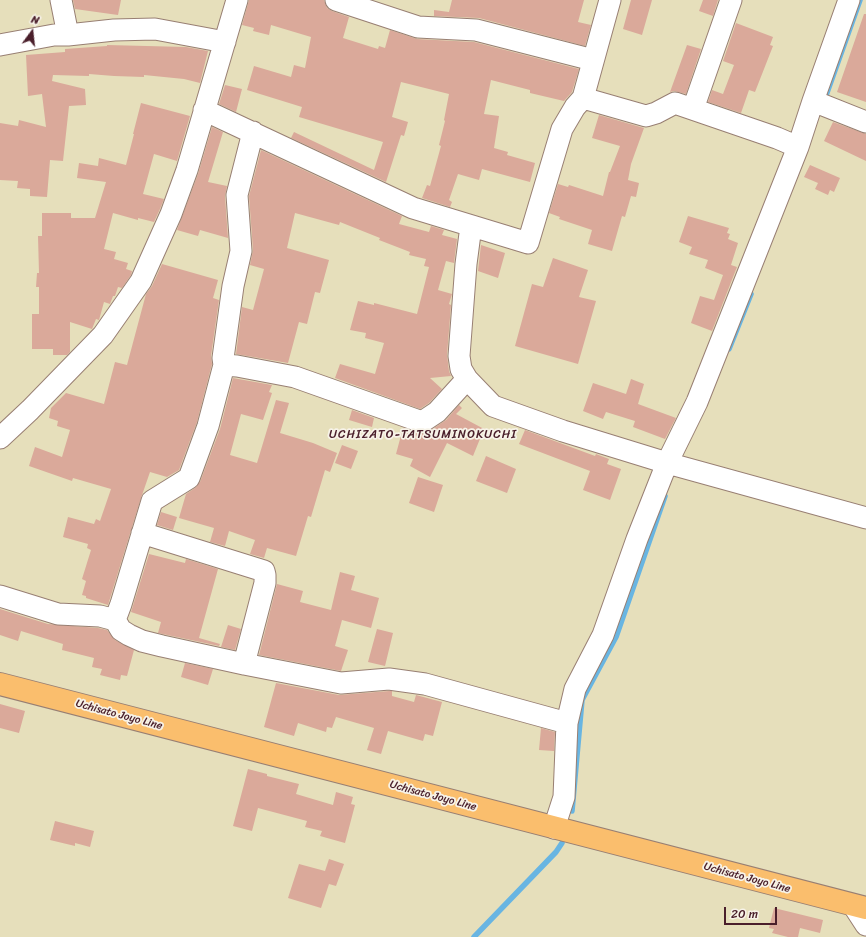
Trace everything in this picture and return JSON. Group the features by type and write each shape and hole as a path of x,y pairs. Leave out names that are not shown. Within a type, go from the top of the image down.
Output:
{"main road":[{"name":"Uchisato Joyo Line","path":"0,684 859,907"}],"street":[{"path":"60,0 68,35"},
{"path":"0,438 30,410 103,335 141,281 172,214 187,170 237,0"},
{"path":"336,0 418,26 476,30 593,60"},
{"path":"204,110 413,208 528,243 562,129 574,107 583,98 610,0"},
{"path":"693,109 731,0"},
{"path":"554,828 564,797 567,723 575,689 603,635 637,539 667,463 697,402 798,148 813,100 849,0"},
{"path":"0,45 54,35 114,30 155,29 225,42"},
{"path":"583,98 646,116 656,113 675,103 777,138 798,148"},
{"path":"813,100 866,122"},
{"path":"114,620 121,604 152,501 189,478 208,426 224,365 223,358 233,286 241,251 237,195 253,132"},
{"path":"471,226 466,264 459,356 461,369 467,379 493,406 563,431 667,463 866,518"},
{"path":"224,365 295,377 422,422 437,412 467,379"},
{"path":"142,533 264,571 266,575 265,583 244,664"},
{"path":"0,596 58,614 100,616 114,620 121,630 142,641 244,664 341,683 388,679 425,684 567,723"},
{"path":"859,907 866,925"}],"building":[{"path":"73,0 121,0 118,15 75,9"},
{"path":"249,0 324,0 327,8 349,17 343,38 378,49 379,46 385,48 390,30 417,39 474,42 579,69 572,92 564,101 530,93 530,90 491,80 484,114 499,116 494,148 508,152 507,155 535,163 530,182 482,169 479,180 458,174 449,200 452,202 450,207 422,198 427,185 430,186 441,146 439,145 445,121 449,94 401,82 392,117 408,122 404,136 401,135 386,182 291,138 294,132 374,170 383,142 299,117 302,107 247,90 254,66 291,77 294,65 305,68 311,37 271,25 269,35 253,31 254,28 242,25"},
{"path":"452,0 584,0 578,22 591,25 585,46 479,18 434,16 434,10 449,12"},
{"path":"631,0 652,0 642,35 623,29"},
{"path":"703,0 718,0 713,16 699,11"},
{"path":"864,14 866,14 866,102 837,92"},
{"path":"736,23 773,37 770,45 773,46 755,92 749,90 741,113 708,102 712,90 723,94 734,65 723,61"},
{"path":"107,45 186,47 208,51 200,83 184,79 144,75 144,77 89,74 89,76 53,75 52,81 85,89 86,105 69,106 63,161 50,160 47,197 30,196 30,189 17,188 18,181 0,180 0,123 18,126 19,120 46,127 42,94 28,96 26,55 65,52 65,49"},
{"path":"687,45 701,49 686,94 674,91 670,92"},
{"path":"225,85 242,89 236,112 219,104"},
{"path":"141,103 190,116 177,161 154,154 143,194 164,199 154,222 138,218 138,220 113,213 104,249 116,252 114,259 128,263 126,269 132,271 131,275 122,288 118,287 110,304 104,302 99,320 96,319 92,329 70,322 70,352 67,355 53,355 53,349 32,349 32,314 39,314 39,287 36,287 37,273 39,273 38,236 42,236 42,213 71,213 71,218 95,218 106,182 77,178 79,163 98,166 99,158 126,165"},
{"path":"599,115 644,128 631,164 628,180 639,183 636,197 631,196 625,217 622,216 612,251 588,244 592,230 559,219 560,217 549,213 558,184 568,187 569,185 603,196 609,172 620,146 592,138"},
{"path":"833,122 866,134 866,161 824,141"},
{"path":"212,127 223,132 208,182 227,186 225,196 228,238 200,230 198,236 177,230 198,174"},
{"path":"261,150 402,216 399,224 429,232 431,226 444,230 442,235 457,239 454,263 446,261 438,290 452,294 449,304 451,305 447,355 451,376 430,378 442,389 429,403 420,409 335,378 340,364 375,374 384,343 365,338 366,333 350,330 358,301 374,305 374,303 417,314 429,267 424,266 426,259 409,255 410,252 340,222 339,225 295,213 287,248 329,260 320,293 315,292 307,324 299,322 288,363 236,354 242,307 253,310 264,269 250,265 253,250 249,196"},
{"path":"810,165 840,178 834,192 830,190 828,195 815,189 818,183 804,177"},
{"path":"688,216 729,228 727,233 730,234 728,239 738,243 731,265 737,267 712,331 691,323 700,296 714,300 723,275 705,268 708,260 689,254 692,247 679,242"},
{"path":"481,245 505,253 498,278 478,271"},
{"path":"553,258 588,270 579,297 596,301 578,364 515,346 532,284 543,287"},
{"path":"162,264 218,280 213,298 219,300 211,356 212,364 197,422 179,470 167,477 150,472 108,605 86,598 86,596 82,595 86,581 82,579 91,550 87,548 88,544 63,537 68,517 94,524 96,519 100,521 111,489 73,478 72,481 29,466 35,447 62,457 70,430 57,426 58,421 49,418 51,408 66,393 104,404 115,362 127,365 146,294 152,286"},
{"path":"233,378 272,385 269,392 272,393 263,420 241,414 230,455 257,463 276,400 289,403 280,433 313,443 337,453 330,472 325,470 311,517 308,516 296,556 267,548 264,558 250,554 255,540 229,531 225,546 210,542 214,528 179,518 186,494 195,488 200,482 220,429"},
{"path":"631,379 644,384 638,404 676,418 665,439 633,427 635,421 606,412 603,419 583,411 593,383 626,394"},
{"path":"459,405 462,408 456,414 484,429 473,456 447,443 430,477 410,466 413,459 396,454 403,428 424,434 446,420"},
{"path":"352,410 374,418 372,427 349,420"},
{"path":"525,430 595,456 596,454 609,459 607,464 621,469 610,500 583,490 590,471 519,444"},
{"path":"342,445 358,451 351,469 335,463"},
{"path":"486,456 516,469 507,493 476,481"},
{"path":"418,477 443,485 434,512 409,503"},
{"path":"161,512 177,517 173,530 157,525"},
{"path":"149,554 185,563 186,559 218,569 199,638 220,644 219,646 158,633 161,622 131,612"},
{"path":"340,572 355,576 351,590 379,598 371,628 342,620 335,646 348,650 341,671 259,655 277,584 303,591 300,602 331,610"},
{"path":"0,609 48,624 107,630 115,640 134,650 127,676 121,675 120,680 100,675 102,669 92,667 94,658 62,650 63,644 21,631 18,641 0,635"},
{"path":"228,625 241,629 235,650 221,647"},
{"path":"377,629 393,633 385,666 368,662"},
{"path":"185,663 213,669 208,685 181,677"},
{"path":"276,683 339,695 392,691 392,696 414,702 416,695 442,702 433,736 425,734 423,741 388,731 381,754 367,750 374,728 336,717 332,728 327,727 326,732 298,723 294,736 264,727"},
{"path":"0,704 25,711 19,733 0,728"},
{"path":"541,728 555,732 554,751 539,750"},
{"path":"248,769 267,774 267,776 299,784 296,794 333,805 336,792 353,797 351,804 355,805 345,843 320,836 322,831 305,827 307,821 258,808 252,831 233,826"},
{"path":"55,821 94,831 90,847 75,843 75,846 50,840"},
{"path":"329,859 344,864 336,886 329,884 321,908 288,898 299,864 325,871"},
{"path":"774,908 823,920 820,933 800,928 798,937 788,937 772,933 774,929 769,928"}],"waterway":[{"path":"824,101 860,0"},
{"path":"729,349 751,294"},
{"path":"572,811 582,700 616,637 665,496"},
{"path":"474,937 556,852 562,843"}],"district":[{"name":"UCHIZATO-TATSUMINOKUCHI","path":"423,435"}]}
